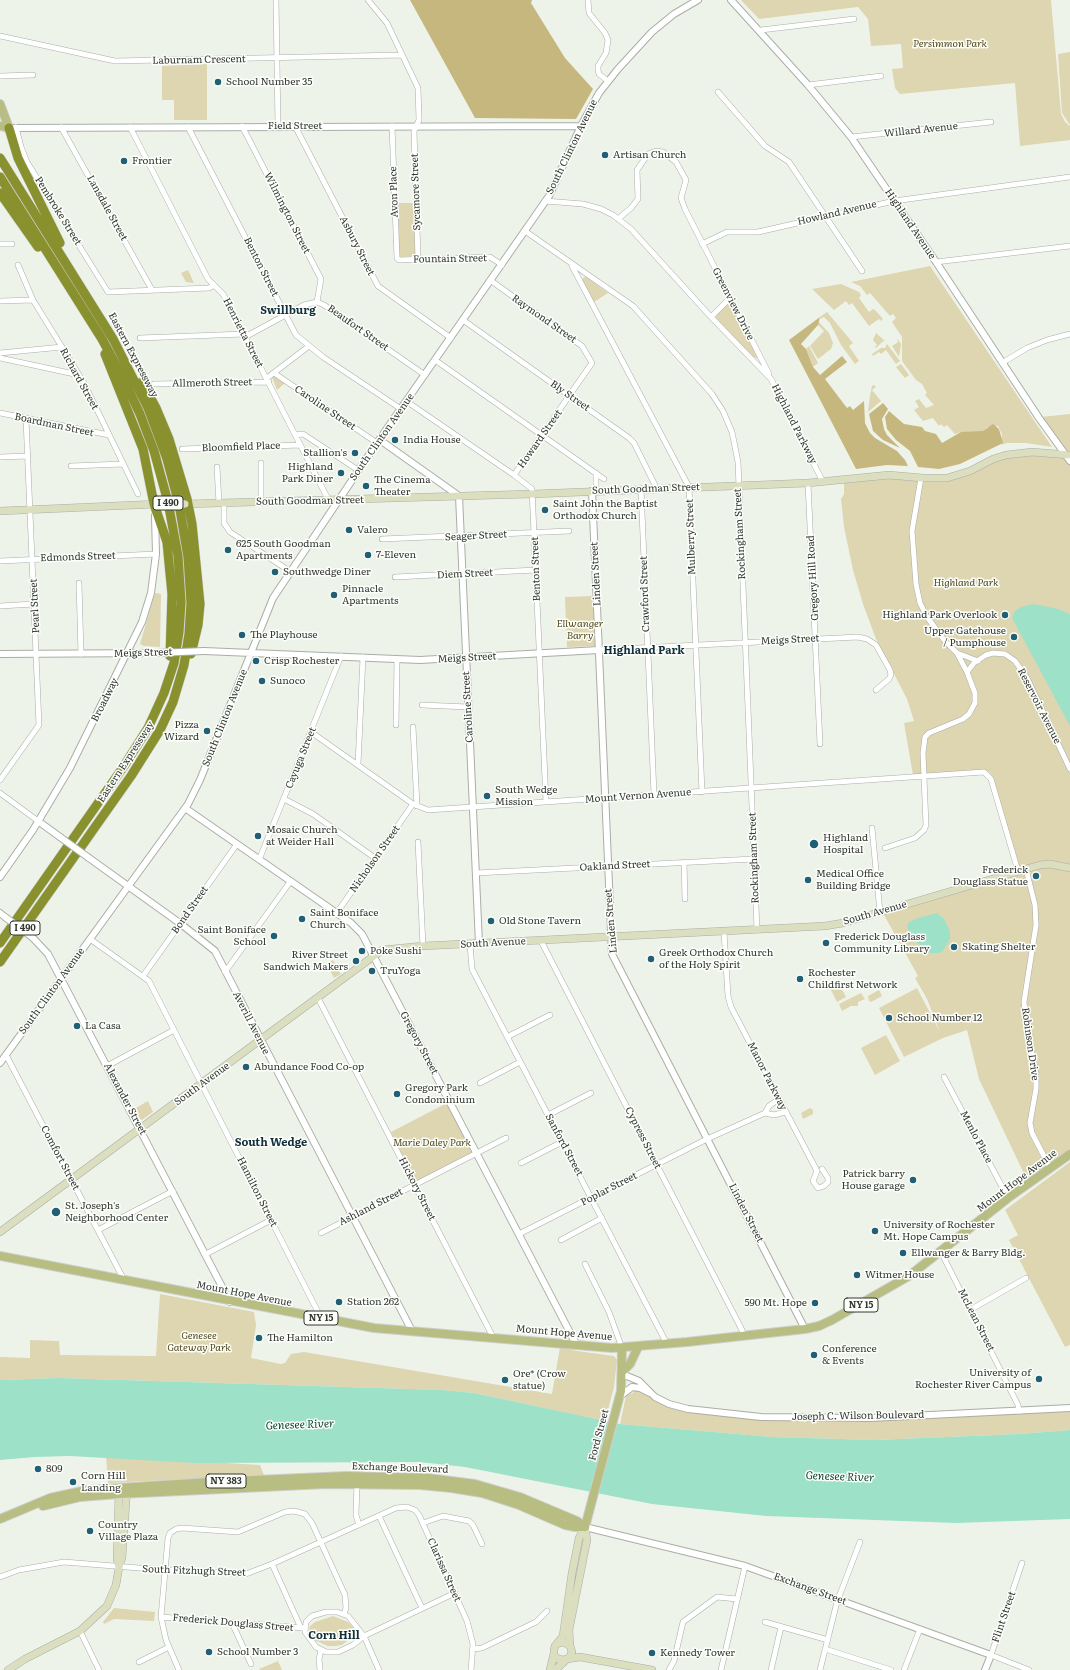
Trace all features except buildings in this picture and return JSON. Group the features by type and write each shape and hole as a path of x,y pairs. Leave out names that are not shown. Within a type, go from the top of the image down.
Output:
{"highway":[{"path":"8,127 18,158 81,286"},
{"name":"Eastern Expressway","path":"0,158 110,332 132,373 157,430 173,481 184,530 189,572 190,619 185,657 170,709 156,737 140,764 0,962"},
{"name":"Eastern Expressway","path":"0,177 90,319 117,366 140,414 158,465 172,518 179,571 180,617 174,663 161,700 148,728 132,754 0,943"},
{"path":"0,193 23,228 73,293"},
{"path":"90,319 142,445 167,542 172,590 171,647 161,700"},
{"path":"110,332 142,383 160,416 172,448 187,504 196,549 200,611 188,666 170,709"},
{"path":"0,940 18,916"}],"main road":[{"path":"0,104 8,127"},
{"name":"South Goodman Street","path":"0,511 158,504 338,501 738,486 823,482 889,475 921,478 947,478 970,471 993,459 1006,455 1032,452 1068,455"},
{"name":"South Avenue","path":"0,1232 374,956 387,948 724,932 832,925 1026,869 1050,864 1070,868"},
{"name":"Mount Hope Avenue","path":"0,1253 4,1257 230,1302 374,1328 622,1348 638,1347 805,1329 825,1323 879,1295 909,1276 1008,1198 1070,1154"},
{"path":"622,1373 630,1364 638,1347"},
{"name":"Ford Street","path":"550,1670 553,1662 555,1647 563,1634 568,1592 580,1536 585,1527 618,1400 622,1373 622,1348"},
{"name":"Exchange Boulevard","path":"0,1519 26,1510 59,1495 82,1490 123,1491 304,1477 459,1489 504,1500 571,1527 585,1527"},
{"name":"Exchange Boulevard","path":"357,1480 428,1478 475,1484 520,1497 577,1521 585,1527"},
{"path":"8,1670 25,1659 80,1631 94,1620 107,1606 116,1585 122,1558 123,1491"},
{"name":"Ford Street","path":"571,1647 568,1639 569,1630 587,1540 585,1527"},
{"path":"630,1666 578,1653 565,1642 555,1647 557,1658 567,1659 580,1657 652,1670"},
{"path":"555,1670 572,1654 571,1647"}],"street":[{"path":"276,0 278,126"},
{"name":"Sycamore Street","path":"368,0 387,23 418,88 419,120 414,131 418,259"},
{"path":"588,0 589,13 605,33 608,40 606,54 598,66 598,70 599,74 608,81"},
{"name":"South Clinton Avenue","path":"0,1063 185,808 200,780 273,598 358,470 426,375 462,320 545,201 557,181 581,126 608,81 659,26 674,14 698,0"},
{"name":"Highland Avenue","path":"731,0 808,84 851,137 936,262 1002,363 1068,455 1070,461"},
{"path":"760,30 854,19"},
{"name":"Laburnam Crescent","path":"0,36 115,62 401,55"},
{"path":"0,76 33,75"},
{"path":"808,84 881,76"},
{"path":"718,92 765,146 789,162 862,271"},
{"name":"Willard Avenue","path":"851,137 991,122"},
{"name":"Wilmington Street","path":"242,126 321,279 322,283 317,302"},
{"name":"Asbury Street","path":"295,126 378,286 451,338"},
{"name":"Avon Place","path":"392,126 397,258"},
{"name":"Field Street","path":"8,127 581,126"},
{"name":"Pembroke Street","path":"8,127 22,150 27,162 108,292 152,290"},
{"name":"Lansdale Street","path":"61,127 152,290"},
{"name":"Henrietta Street","path":"130,127 208,279 223,294 329,501"},
{"name":"Benton Street","path":"188,127 296,335 309,346 401,410"},
{"name":"Greenview Drive","path":"618,219 631,208 638,199 637,170 648,154 659,151 676,162 684,175 686,185 681,198 702,244 771,379"},
{"name":"Howland Avenue","path":"702,244 727,232 758,232 825,215 894,201 1070,177"},
{"name":"Highland Parkway","path":"545,201 588,206 607,212 631,230 711,317 771,379 823,482"},
{"name":"Rockingham Street","path":"525,231 633,306 712,394 726,417 734,440 738,462 757,930"},
{"path":"0,244 12,244"},
{"path":"936,262 1070,246"},
{"name":"Fountain Street","path":"397,258 399,260 490,257 502,264"},
{"name":"Mulberry Street","path":"571,264 689,487 702,792"},
{"name":"Richard Street","path":"18,265 33,300 79,375 138,494"},
{"name":"Raymond Street","path":"490,280 582,346 592,363"},
{"path":"152,290 209,288 214,286"},
{"path":"711,317 730,298"},
{"path":"0,301 33,300"},
{"name":"Beaufort Street","path":"244,336 304,305 317,302 324,305 426,375"},
{"name":"Bly Street","path":"462,320 570,395 631,440 657,489"},
{"path":"1002,363 1027,348 1047,340 1070,334"},
{"path":"140,338 244,336"},
{"path":"268,380 274,373 309,346"},
{"path":"0,352 62,347"},
{"path":"0,358 79,375"},
{"path":"435,360 604,479"},
{"name":"Howard Street","path":"514,475 592,363"},
{"name":"Caroline Street","path":"274,373 459,496 479,944"},
{"name":"Allmeroth Street","path":"154,384 268,380"},
{"path":"406,401 531,487 532,494"},
{"name":"Boardman Street","path":"0,414 109,435"},
{"name":"Pearl Street","path":"0,780 39,725 26,419"},
{"path":"295,435 304,434 358,470"},
{"name":"Bloomfield Place","path":"182,449 300,445"},
{"path":"0,457 27,456"},
{"path":"261,463 261,502"},
{"path":"71,466 123,464"},
{"path":"218,467 224,523 230,532 291,572"},
{"name":"Linden Street","path":"596,473 594,491 610,937 612,954 805,1329"},
{"path":"885,848 915,838 924,830 926,819 924,777 925,737 929,733 963,719 972,710 975,703 975,693 968,672 957,653 937,631 920,603 916,584 912,531 921,478"},
{"name":"Gregory Hill Road","path":"808,483 820,744"},
{"name":"Crawford Street","path":"641,489 654,794"},
{"name":"Benton Street","path":"532,494 546,802"},
{"name":"Broadway","path":"0,877 38,821 70,768 128,654 142,622 151,593 156,554 158,504"},
{"name":"Seager Street","path":"382,540 569,531"},
{"name":"Edmonds Street","path":"0,561 156,554"},
{"name":"Diem Street","path":"395,577 536,570"},
{"path":"79,583 81,654"},
{"path":"0,606 34,604"},
{"name":"Meigs Street","path":"0,654 128,654 204,651 420,660 858,637 866,639 876,645 886,659 891,675 876,690"},
{"path":"957,653 978,661"},
{"name":"Reservoir Avenue","path":"968,672 986,655 1000,653 1015,661 1027,678 1070,769"},
{"name":"Cayuga Street","path":"259,860 341,656"},
{"path":"358,764 363,657"},
{"path":"396,725 397,659"},
{"path":"422,705 468,707"},
{"path":"413,727 415,805"},
{"name":"Mount Vernon Avenue","path":"311,732 415,805 428,810 982,772 987,774 991,779 1018,871"},
{"name":"Averill Avenue","path":"0,793 214,948 260,1040 412,1331"},
{"path":"284,799 313,814 375,858"},
{"name":"Nicholson Street","path":"336,914 375,858 415,805"},
{"name":"Gregory Street","path":"185,808 336,914 362,934 576,1344"},
{"path":"872,828 880,912"},
{"path":"418,842 423,946"},
{"name":"Bond Street","path":"143,976 237,844"},
{"name":"Oakland Street","path":"476,873 754,859"},
{"path":"684,862 685,899"},
{"name":"Robinson Drive","path":"1026,869 1035,905 1036,925 1024,1002 1027,1028 1036,1074 1036,1095 1030,1123 1032,1133 1050,1168"},
{"path":"225,972 290,882"},
{"name":"Alexander Street","path":"2,915 32,937 48,954 230,1302"},
{"name":"Manor Parkway","path":"724,932 729,1001 785,1112 817,1171 813,1181 818,1188 824,1186 828,1182 828,1178 822,1169"},
{"name":"Hamilton Street","path":"90,939 143,976 153,988 321,1318"},
{"name":"Cypress Street","path":"541,941 742,1330 743,1335"},
{"name":"Sanford Street","path":"470,944 472,969 667,1344"},
{"name":"Hickory Street","path":"318,998 493,1337"},
{"path":"507,1037 550,1015"},
{"path":"107,1066 174,1030"},
{"name":"Comfort Street","path":"6,1055 125,1281"},
{"path":"480,1083 520,1062"},
{"name":"Menlo Place","path":"944,1076 1008,1198"},
{"path":"548,1115 591,1093"},
{"name":"Poplar Street","path":"519,1234 656,1164 765,1113 769,1106 779,1099"},
{"name":"Poplar Street","path":"765,1113 774,1115 785,1112"},
{"name":"Ashland Street","path":"321,1233 476,1152 506,1138"},
{"path":"521,1163 562,1142"},
{"path":"98,1230 172,1191"},
{"path":"561,1240 602,1218"},
{"path":"206,1254 271,1220"},
{"name":"McLean Street","path":"941,1252 1018,1405 1019,1411"},
{"path":"585,1264 609,1312 622,1348"},
{"path":"970,1310 1026,1278"},
{"name":"Joseph C. Wilson Boulevard","path":"622,1373 639,1381 650,1393"},
{"name":"Joseph C. Wilson Boulevard","path":"618,1400 627,1389 632,1387 640,1388 661,1401 678,1407 761,1417 855,1418 1070,1408"},
{"path":"357,1480 356,1515 359,1524"},
{"name":"Clarissa Street","path":"379,1516 396,1508 408,1507 417,1512 469,1626 473,1649 470,1670"},
{"path":"179,1670 169,1647 161,1617 164,1570 170,1532 179,1529 238,1532 285,1512 294,1511 309,1518 345,1595 346,1608 344,1614 354,1621 364,1636 379,1670"},
{"path":"379,1516 422,1608"},
{"name":"South Fitzhugh Street","path":"0,1576 19,1570 64,1562 164,1570 240,1574 251,1573 379,1516"},
{"path":"423,1523 442,1516 468,1521 473,1525 482,1544"},
{"name":"Exchange Street","path":"585,1527 745,1566 1029,1670"},
{"path":"820,1670 838,1599 860,1542"},
{"name":"Flint Street","path":"985,1670 1022,1563"},
{"path":"272,1564 303,1628"},
{"path":"721,1670 745,1566"},
{"path":"320,1670 318,1659 320,1650 330,1652 341,1651 353,1645 364,1636 455,1593"},
{"path":"669,1670 674,1661 683,1622 717,1597 737,1599"},
{"path":"473,1649 482,1648 536,1622 547,1611"},
{"name":"Frederick Douglass Street","path":"303,1628 306,1622 315,1614 330,1612 344,1614"},
{"name":"Frederick Douglass Street","path":"161,1617 303,1628"},
{"path":"765,1622 828,1640"},
{"path":"232,1623 251,1664"},
{"path":"771,1670 781,1627"},
{"name":"Frederick Douglass Street","path":"303,1628 311,1642 320,1650"},
{"path":"904,1670 920,1629"},
{"path":"80,1631 99,1670"},
{"path":"139,1662 169,1647"},
{"path":"826,1649 891,1670"}],"green space":[{"name":"Persimmon Park","path":"741,0 1051,0 1061,114 1065,122 1070,126 1070,140 1020,146 1015,83 900,94 895,88 892,69 903,68 901,44 871,46 868,19 858,7 759,19"},
{"path":"1070,52 1070,125 1062,113 1058,54"},
{"path":"207,64 207,120 174,120 174,100 162,100 162,66"},
{"path":"398,203 415,203 416,256 399,257"},
{"path":"930,266 1052,447 1026,443 1007,443 1001,445 1002,434 998,426 988,427 983,431 973,433 961,432 955,434 947,425 944,427 941,424 939,426 933,418 923,421 914,410 919,407 915,401 919,399 926,408 934,405 925,395 927,393 922,384 916,380 902,361 902,337 892,322 896,318 893,314 890,316 870,293 867,295 860,286 851,282"},
{"path":"188,270 194,283 186,282 181,273"},
{"path":"584,277 608,293 594,302 582,280"},
{"path":"841,284 859,292 861,295 859,298 869,312 873,309 883,319 881,321 879,319 869,326 852,303 849,305 846,301 834,310 812,289"},
{"path":"727,304 731,305 758,356 757,358 753,357 716,318 717,313"},
{"path":"827,312 853,343 849,346 859,361 855,364 841,345 830,323 824,317 821,319 820,317"},
{"path":"818,321 829,333 833,343 831,349 818,359 810,346 824,331 818,325"},
{"path":"876,333 885,341 876,348 875,347 877,345 873,340"},
{"path":"897,338 901,344 899,357 892,346 898,342"},
{"path":"887,344 900,361 896,364 886,350 881,354 879,352 873,356 872,354 881,348 885,348"},
{"path":"809,346 818,363 813,367 806,349"},
{"path":"901,364 909,375 905,378 896,367"},
{"path":"274,375 285,383 277,390 272,377"},
{"path":"874,385 876,387 872,390 881,401 868,412 872,386"},
{"path":"1070,414 1070,455 1041,417"},
{"name":"Highland Park","path":"1024,455 1070,457 1070,1151 1027,1180 979,1079 967,1030 943,1038 904,1057 879,1008 917,988 940,1032 927,999 915,978 918,976 884,915 1021,874 993,778 990,773 985,770 913,775 904,723 914,721 907,699 876,639 863,604 853,570 844,527 841,499 844,494 844,483 877,477 895,477 927,482 946,481 966,476 995,460"},
{"path":"155,593 161,594 160,647 144,646 140,644"},
{"name":"Ellwanger Barry","path":"593,596 595,646 567,647 565,597"},
{"path":"333,960 341,974 334,978 329,969 324,972 321,967"},
{"path":"839,984 846,997 837,1002 830,988"},
{"path":"879,990 882,996 871,1002 869,1001 868,996"},
{"path":"861,993 865,999 858,1002 858,1006 851,1006 842,1011 839,1004"},
{"path":"886,1035 900,1061 875,1075 861,1048"},
{"path":"148,1101 153,1112 142,1120 134,1109"},
{"name":"Marie Daley Park","path":"447,1103 472,1153 416,1182 391,1132"},
{"path":"810,1108 813,1110 813,1114 803,1119 801,1113"},
{"path":"1070,1162 1070,1345 1065,1347 1009,1240 1018,1235 1005,1210"},
{"name":"Genesee Gateway Park","path":"160,1294 254,1312 256,1325 251,1358 281,1364 285,1363 291,1354 304,1352 552,1394 560,1347 614,1356 617,1360 614,1387 605,1421 474,1393 442,1390 59,1378 0,1380 0,1357 30,1358 30,1340 59,1341 60,1355 156,1356"},
{"path":"632,1389 639,1390 658,1402 674,1409 752,1419 859,1422 1070,1411 1070,1430 1019,1434 875,1440 772,1437 620,1424 626,1396 634,1392"},
{"path":"106,1456 260,1465 264,1475 108,1483"},
{"path":"114,1608 155,1612 154,1621 114,1619 104,1624 103,1622"},
{"path":"333,1616 348,1622 353,1627 354,1633 351,1638 342,1645 335,1646 328,1646 314,1640 309,1631 310,1626 315,1622"},
{"name":"School Number 3","path":"278,1661 282,1670 259,1669"}],"shaded area":[{"path":"410,0 532,0 531,3 565,58 593,89 576,119 475,118"},
{"path":"820,317 818,325 801,344 806,349 813,367 820,375 842,356 847,362 825,379 847,408 850,406 853,410 864,401 865,423 870,433 875,438 897,451 908,466 887,465 856,469 789,340"},
{"path":"883,403 888,409 882,419 884,429 887,435 900,448 883,440 873,431 869,414"},
{"path":"889,411 904,424 922,427 925,431 936,434 942,443 961,432 983,431 993,424 999,429 1003,443 960,464 939,469 918,467 910,451 896,440 887,429 885,417"}],"water":[{"path":"1034,604 1058,609 1070,614 1070,726 1012,618 1014,612 1021,607"},
{"path":"937,913 944,919 950,931 950,939 943,951 938,953 929,953 926,948 914,941 907,927 908,923 915,919"},
{"name":"Genesee River","path":"59,1378 442,1390 474,1393 620,1424 772,1437 875,1440 1019,1434 1070,1430 1070,1519 956,1523 766,1516 652,1504 465,1467 419,1462 195,1463 70,1456 0,1460 0,1380"}],"place":[{"name":"School Number 35","path":"218,82"},
{"name":"Artisan Church","path":"605,155"},
{"name":"Frontier","path":"124,161"},
{"name":"India House","path":"395,440"},
{"name":"Stallion's","path":"355,453"},
{"name":"Highland Park Diner","path":"341,473"},
{"name":"The Cinema Theater","path":"366,486"},
{"name":"Saint John the Baptist Orthodox Church","path":"545,510"},
{"name":"Valero","path":"349,530"},
{"name":"625 South Goodman Apartments","path":"228,550"},
{"name":"7-Eleven","path":"368,555"},
{"name":"Southwedge Diner","path":"275,572"},
{"name":"Pinnacle Apartments","path":"334,595"},
{"name":"Highland Park Overlook","path":"1005,615"},
{"name":"The Playhouse","path":"242,635"},
{"name":"Upper Gatehouse / Pumphouse","path":"1014,637"},
{"name":"Crisp Rochester","path":"256,661"},
{"name":"Sunoco","path":"262,681"},
{"name":"Pizza Wizard","path":"207,731"},
{"name":"South Wedge Mission","path":"487,796"},
{"name":"Mosaic Church at Weider Hall","path":"258,836"},
{"name":"Highland Hospital","path":"814,844"},
{"name":"Frederick Douglass Statue","path":"1036,876"},
{"name":"Medical Office Building Bridge","path":"808,880"},
{"name":"Saint Boniface Church","path":"302,919"},
{"name":"Old Stone Tavern","path":"491,921"},
{"name":"Saint Boniface School","path":"274,936"},
{"name":"Frederick Douglass Community Library","path":"826,943"},
{"name":"Skating Shelter","path":"954,947"},
{"name":"Poke Sushi","path":"362,951"},
{"name":"Greek Orthodox Church of the Holy Spirit","path":"651,959"},
{"name":"River Street Sandwich Makers","path":"356,961"},
{"name":"TruYoga","path":"372,971"},
{"name":"Rochester Childfirst Network","path":"800,979"},
{"name":"School Number 12","path":"889,1018"},
{"name":"La Casa","path":"77,1026"},
{"name":"Abundance Food Co-op","path":"246,1067"},
{"name":"Gregory Park Condominium","path":"397,1094"},
{"name":"Patrick barry House garage","path":"913,1180"},
{"name":"St. Joseph's Neighborhood Center","path":"56,1212"},
{"name":"University of Rochester Mt. Hope Campus","path":"875,1231"},
{"name":"Ellwanger & Barry Bldg.","path":"903,1253"},
{"name":"Witmer House","path":"857,1275"},
{"name":"Station 262","path":"339,1302"},
{"name":"590 Mt. Hope","path":"815,1303"},
{"name":"The Hamilton","path":"259,1338"},
{"name":"Conference & Events","path":"814,1355"},
{"name":"University of Rochester River Campus","path":"1039,1379"},
{"name":"Ore* (Crow statue)","path":"505,1380"},
{"name":"809","path":"38,1469"},
{"name":"Corn Hill Landing","path":"73,1482"},
{"name":"Country Village Plaza","path":"90,1531"},
{"name":"School Number 3","path":"209,1652"},
{"name":"Kennedy Tower","path":"652,1653"}],"district":[{"name":"Swillburg","path":"288,311"},
{"name":"Highland Park","path":"644,651"},
{"name":"South Wedge","path":"271,1143"},
{"name":"Corn Hill","path":"334,1636"}]}
